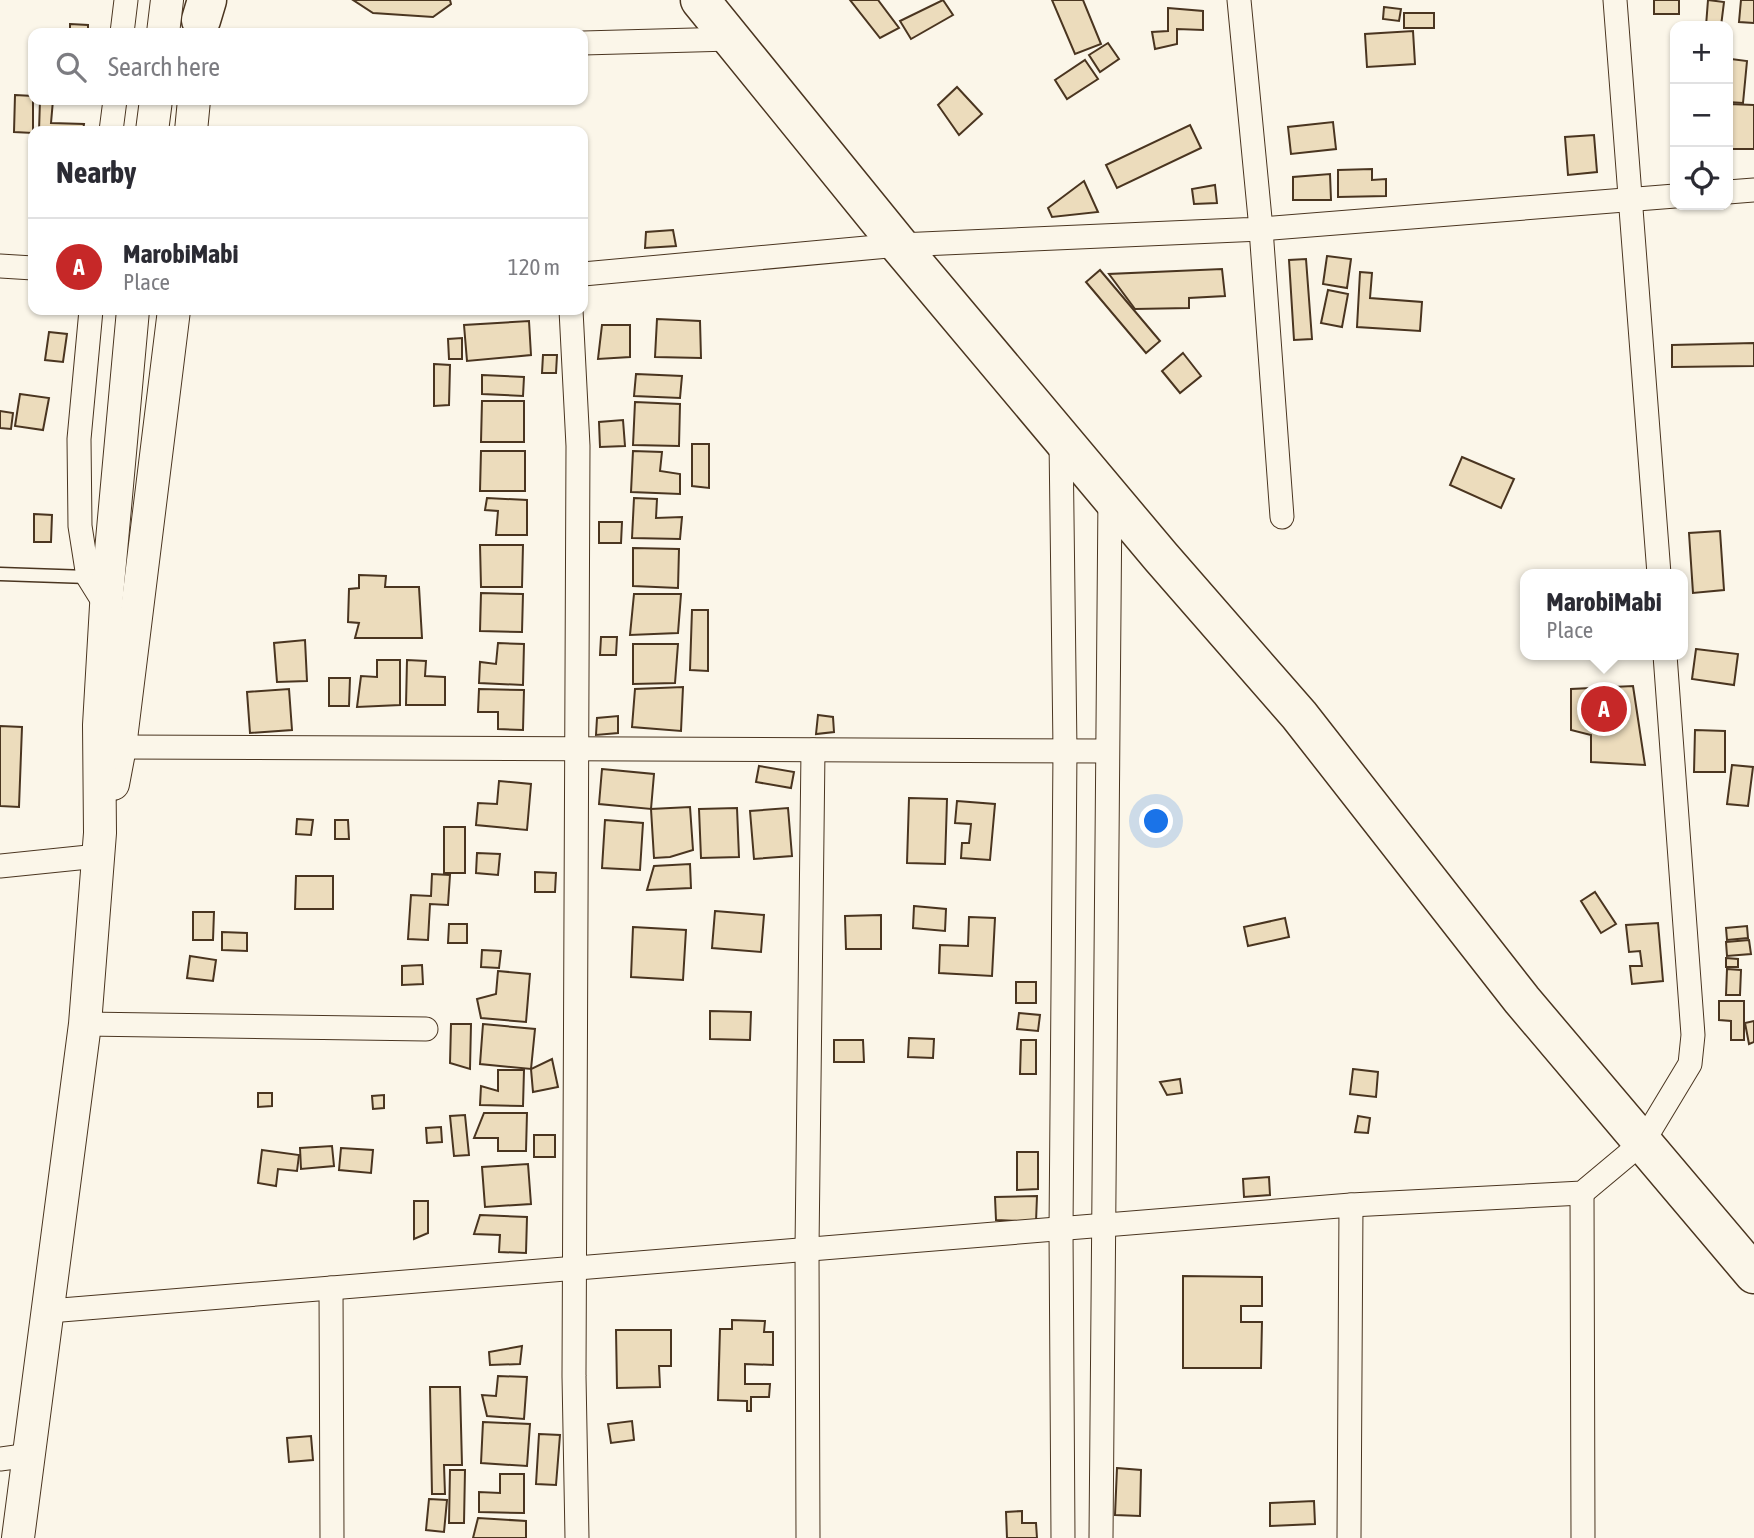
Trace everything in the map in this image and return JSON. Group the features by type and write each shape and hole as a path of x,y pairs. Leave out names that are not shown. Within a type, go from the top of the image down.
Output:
{"highway":[{"path":"700,0 899,245 1299,715 1522,1000 1754,1274"}],"main road":[{"path":"164,28 167,0"},
{"path":"153,126 155,105"},
{"path":"191,126 194,105"},
{"path":"18,1538 15,1457 50,1311 85,1024 99,845 99,725 133,315"},
{"path":"99,845 120,747 173,315"}],"street":[{"path":"123,28 126,0"},
{"path":"1239,0 1261,229 1282,517"},
{"path":"1615,0 1658,569"},
{"path":"588,43 731,39"},
{"path":"112,126 114,105"},
{"path":"1733,192 1754,190"},
{"path":"588,274 899,245 1261,229 1670,197"},
{"path":"0,266 28,268"},
{"path":"91,315 79,439 80,526 88,577 107,606"},
{"path":"571,315 579,446 575,1268 577,1538"},
{"path":"1061,437 1065,750 1061,1230 1063,1538"},
{"path":"1101,1538 1110,494"},
{"path":"50,1311 1351,1205 1582,1193 1643,1142 1690,1063 1693,1035 1665,660"},
{"path":"120,747 1106,751"},
{"path":"808,1538 807,1249 813,750"},
{"path":"0,866 99,845"},
{"path":"85,1024 426,1029"},
{"path":"1582,1193 1583,1538"},
{"path":"1349,1538 1351,1205"},
{"path":"331,1287 332,1538"}],"lane":[{"path":"0,574 88,577"}],"building":[{"path":"353,0 450,0 451,4 433,17 373,13"},
{"path":"850,0 878,0 899,28 880,38"},
{"path":"943,0 953,15 911,39 900,21"},
{"path":"1052,0 1083,0 1101,44 1075,54"},
{"path":"1654,0 1679,0 1679,14 1654,14"},
{"path":"1708,0 1724,2 1722,21 1706,21"},
{"path":"1741,0 1754,0 1754,23 1739,22"},
{"path":"1384,7 1401,9 1399,21 1383,19"},
{"path":"1168,8 1203,11 1203,30 1177,29 1177,44 1155,49 1152,32 1168,31"},
{"path":"1404,13 1434,13 1434,28 1404,28"},
{"path":"70,24 88,25 88,28 70,28"},
{"path":"1413,31 1415,64 1367,67 1365,34"},
{"path":"1108,43 1119,59 1100,72 1089,55"},
{"path":"1733,59 1747,61 1743,103 1733,102"},
{"path":"1085,60 1098,79 1067,99 1055,80"},
{"path":"957,87 982,114 959,135 938,105"},
{"path":"15,95 28,96 28,105 33,105 33,126 28,126 28,133 14,132"},
{"path":"1733,104 1754,105 1754,149 1733,149"},
{"path":"40,105 53,105 51,123 84,124 84,126 39,126"},
{"path":"1333,122 1336,149 1291,154 1288,127"},
{"path":"1190,125 1201,148 1117,188 1106,165"},
{"path":"1594,135 1597,172 1568,175 1565,137"},
{"path":"1372,169 1372,180 1386,179 1386,196 1338,197 1338,170"},
{"path":"1330,174 1331,200 1293,200 1293,177"},
{"path":"1084,181 1098,212 1052,217 1048,208"},
{"path":"1215,185 1217,203 1194,204 1192,189"},
{"path":"673,230 676,246 645,248 646,232"},
{"path":"1327,256 1351,259 1347,288 1323,284"},
{"path":"1306,259 1312,339 1294,340 1289,260"},
{"path":"1222,269 1225,296 1189,298 1189,308 1135,309 1109,274"},
{"path":"1100,270 1160,341 1146,353 1086,282"},
{"path":"1360,272 1372,273 1370,298 1422,302 1420,331 1357,327"},
{"path":"1328,290 1348,294 1342,327 1321,323"},
{"path":"657,319 700,321 701,358 655,357"},
{"path":"529,321 531,355 467,361 464,325"},
{"path":"602,325 630,325 630,357 598,359"},
{"path":"49,332 67,334 63,362 45,360"},
{"path":"462,338 462,359 449,359 448,339"},
{"path":"1754,343 1754,366 1672,367 1672,345"},
{"path":"1183,353 1201,376 1180,393 1162,371"},
{"path":"543,355 557,355 556,373 542,373"},
{"path":"434,364 450,365 449,405 434,406"},
{"path":"636,374 682,376 680,398 634,396"},
{"path":"482,375 524,377 523,396 482,394"},
{"path":"20,394 49,398 43,430 15,426"},
{"path":"482,401 524,401 524,442 481,442"},
{"path":"635,402 680,404 679,446 633,445"},
{"path":"0,411 13,413 11,429 0,428"},
{"path":"623,420 625,446 600,447 599,422"},
{"path":"692,444 709,444 709,488 692,486"},
{"path":"481,451 525,451 525,491 480,491"},
{"path":"633,451 662,452 660,471 680,474 680,494 631,492"},
{"path":"1462,457 1514,479 1501,508 1450,485"},
{"path":"487,498 527,500 527,535 496,535 498,511 485,510"},
{"path":"634,498 657,499 656,518 682,517 680,539 632,538"},
{"path":"34,514 52,515 51,542 34,542"},
{"path":"599,522 622,522 621,543 599,543"},
{"path":"1720,531 1724,590 1693,593 1689,533"},
{"path":"480,545 523,545 522,587 481,587"},
{"path":"633,548 679,549 678,588 633,586"},
{"path":"359,575 386,576 385,587 419,587 422,638 355,638 359,623 348,622 349,589 359,588"},
{"path":"481,593 523,594 522,632 480,631"},
{"path":"634,594 681,594 678,633 630,635"},
{"path":"692,610 708,610 708,671 690,670"},
{"path":"601,637 617,637 616,655 600,655"},
{"path":"305,640 307,681 277,682 274,643"},
{"path":"498,643 524,644 523,685 479,683 480,662 496,664"},
{"path":"633,644 678,644 675,683 633,684"},
{"path":"1696,649 1738,654 1734,685 1692,679"},
{"path":"377,660 400,660 400,705 357,707 361,676 377,677"},
{"path":"407,660 426,661 425,676 445,677 445,705 406,705"},
{"path":"329,678 350,678 349,706 329,706"},
{"path":"1633,686 1645,765 1591,762 1591,735 1571,730 1571,689"},
{"path":"683,687 681,731 632,727 635,689"},
{"path":"289,689 292,730 250,733 247,692"},
{"path":"479,689 524,690 523,730 498,729 498,712 478,712"},
{"path":"818,715 833,717 834,732 816,734"},
{"path":"618,716 618,733 596,735 597,718"},
{"path":"0,726 22,727 19,807 0,806"},
{"path":"1695,730 1725,731 1725,772 1694,772"},
{"path":"1732,765 1753,767 1748,806 1727,804"},
{"path":"759,766 794,772 791,788 756,782"},
{"path":"602,769 654,774 651,809 599,804"},
{"path":"499,781 531,784 527,830 476,825 478,803 497,804"},
{"path":"909,798 947,799 945,864 907,863"},
{"path":"957,801 995,804 990,860 961,858 962,843 969,843 971,824 955,823"},
{"path":"690,807 693,850 670,857 654,858 651,809"},
{"path":"737,808 739,857 701,858 699,809"},
{"path":"788,808 792,856 754,859 750,811"},
{"path":"297,819 313,820 311,835 296,834"},
{"path":"335,820 348,820 349,839 335,839"},
{"path":"605,820 643,823 640,870 602,868"},
{"path":"444,827 465,827 465,873 444,873"},
{"path":"477,853 500,854 498,875 476,873"},
{"path":"690,864 691,888 647,890 654,866"},
{"path":"535,872 556,873 555,892 535,892"},
{"path":"432,874 450,875 448,905 430,904 428,940 408,939 411,895 431,896"},
{"path":"296,876 333,876 333,909 295,909"},
{"path":"1595,892 1616,924 1601,933 1581,901"},
{"path":"914,906 946,909 945,931 913,928"},
{"path":"715,911 764,915 761,952 712,948"},
{"path":"193,912 214,912 213,940 193,940"},
{"path":"881,915 881,949 846,949 845,916"},
{"path":"969,917 995,918 992,976 939,973 940,945 968,946"},
{"path":"1285,918 1289,937 1248,946 1244,927"},
{"path":"1658,923 1663,981 1632,984 1630,966 1642,966 1640,951 1629,952 1626,925"},
{"path":"449,924 467,924 467,943 448,943"},
{"path":"1747,926 1748,938 1727,940 1726,928"},
{"path":"633,927 686,930 683,980 631,977"},
{"path":"222,932 247,933 247,951 222,950"},
{"path":"1749,940 1751,954 1727,956 1726,942"},
{"path":"482,950 501,951 499,968 481,967"},
{"path":"190,956 216,960 213,981 187,978"},
{"path":"1726,958 1738,959 1738,967 1726,967"},
{"path":"422,965 423,984 402,985 402,966"},
{"path":"1727,969 1741,970 1740,995 1726,995"},
{"path":"498,971 530,974 526,1022 481,1018 477,999 496,994"},
{"path":"1016,982 1036,982 1036,1003 1016,1003"},
{"path":"1719,1001 1744,1001 1744,1040 1731,1040 1731,1021 1719,1020"},
{"path":"710,1011 751,1012 750,1040 710,1039"},
{"path":"1019,1013 1040,1015 1038,1031 1017,1029"},
{"path":"1754,1021 1754,1042 1749,1044 1745,1023"},
{"path":"451,1024 471,1024 470,1069 450,1063"},
{"path":"483,1024 535,1029 531,1069 480,1064"},
{"path":"909,1038 934,1039 933,1058 908,1057"},
{"path":"834,1040 863,1040 864,1062 834,1062"},
{"path":"1021,1040 1036,1040 1036,1074 1020,1074"},
{"path":"552,1059 558,1087 533,1092 531,1069"},
{"path":"1353,1069 1378,1072 1376,1097 1350,1094"},
{"path":"498,1070 524,1070 523,1106 480,1105 481,1086 498,1091"},
{"path":"1180,1079 1182,1093 1167,1095 1160,1082"},
{"path":"258,1093 272,1093 272,1106 258,1107"},
{"path":"384,1095 384,1108 373,1109 372,1096"},
{"path":"484,1113 527,1113 526,1151 498,1151 498,1138 474,1138"},
{"path":"465,1115 469,1155 454,1156 450,1116"},
{"path":"1358,1116 1370,1118 1368,1133 1355,1132"},
{"path":"441,1127 442,1142 427,1143 426,1128"},
{"path":"534,1135 555,1135 555,1157 534,1157"},
{"path":"332,1146 334,1166 301,1169 300,1148"},
{"path":"341,1148 373,1150 371,1173 339,1170"},
{"path":"262,1150 299,1155 297,1171 278,1169 276,1186 258,1183"},
{"path":"1017,1152 1038,1152 1038,1189 1017,1190"},
{"path":"528,1164 531,1204 485,1207 482,1167"},
{"path":"1269,1177 1270,1195 1244,1197 1243,1179"},
{"path":"1037,1196 1036,1222 996,1220 995,1197"},
{"path":"414,1201 428,1201 428,1233 414,1239"},
{"path":"480,1215 527,1217 526,1253 499,1252 500,1235 474,1234"},
{"path":"1183,1276 1262,1277 1262,1306 1241,1306 1241,1322 1262,1322 1261,1368 1183,1368"},
{"path":"732,1320 765,1321 764,1332 773,1332 773,1365 745,1364 745,1384 770,1384 769,1397 751,1397 751,1411 747,1411 747,1401 718,1400 720,1329 732,1329"},
{"path":"616,1330 671,1330 671,1366 659,1366 660,1387 617,1388"},
{"path":"522,1346 520,1364 490,1365 489,1352"},
{"path":"498,1376 527,1377 524,1419 487,1416 482,1395 496,1396"},
{"path":"430,1387 460,1387 462,1465 444,1465 445,1494 432,1494"},
{"path":"632,1421 634,1440 611,1443 608,1424"},
{"path":"483,1422 530,1424 527,1466 481,1463"},
{"path":"539,1434 560,1435 556,1485 536,1484"},
{"path":"311,1436 313,1460 289,1462 287,1438"},
{"path":"1117,1468 1141,1470 1140,1516 1115,1515"},
{"path":"450,1470 465,1470 464,1523 449,1523"},
{"path":"500,1474 524,1474 524,1513 479,1512 479,1492 500,1493"},
{"path":"429,1499 447,1500 444,1532 426,1530"},
{"path":"1314,1501 1315,1524 1270,1526 1270,1503"},
{"path":"1022,1511 1022,1523 1036,1523 1037,1538 1007,1538 1006,1512"},
{"path":"478,1518 526,1521 526,1538 473,1538"}],"place":[{"name":"MarobiMabi","path":"1604,709"}]}
